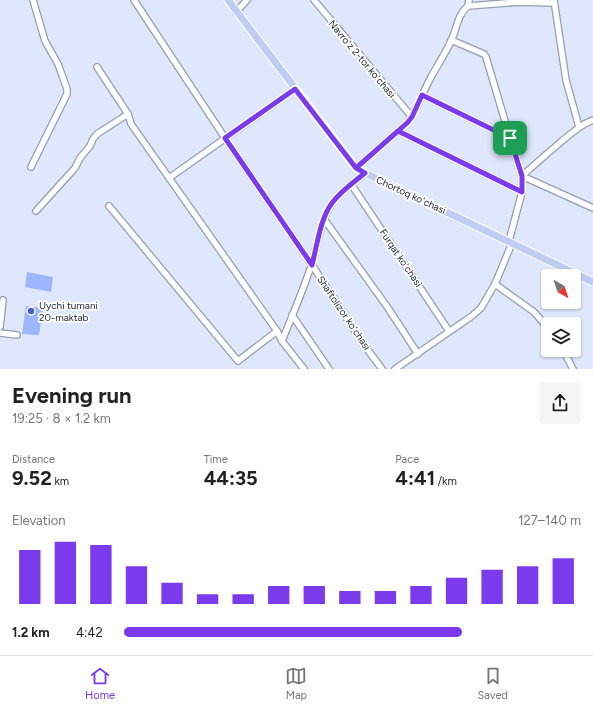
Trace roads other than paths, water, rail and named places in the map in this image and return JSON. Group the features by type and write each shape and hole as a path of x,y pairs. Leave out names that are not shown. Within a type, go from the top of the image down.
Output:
{"main road":[{"name":"Chortoq koʻchasi","path":"228,0 356,168 593,282"}],"street":[{"path":"31,167 67,94 67,89 58,64 45,41 33,0"},
{"name":"Shaftolizor koʻchasi","path":"134,0 364,345 382,369"},
{"path":"236,12 247,0"},
{"name":"Navroʻz 2-tor koʻchasi","path":"314,0 412,117"},
{"path":"356,168 412,117 451,40 459,19 469,3 554,1 566,80 579,127"},
{"path":"395,369 472,316 481,308 495,284 510,242 522,192 522,176 486,57 484,54 451,40"},
{"path":"97,67 128,114 131,124 277,331 282,341 304,369"},
{"path":"169,178 295,89"},
{"path":"422,95 510,138"},
{"path":"36,211 75,168 80,158 90,146 97,134 128,114"},
{"path":"522,176 579,127 593,120"},
{"path":"398,131 522,192"},
{"path":"282,341 312,265 324,219 331,204 351,184 365,173"},
{"path":"522,176 593,208"},
{"name":"Furqat koʻchasi","path":"351,184 449,331"},
{"path":"109,206 238,361 277,331"},
{"path":"324,219 388,308 418,354"},
{"path":"495,284 534,312 541,320"},
{"path":"0,327 3,300"},
{"path":"292,315 329,369"},
{"path":"0,333 17,335"},
{"path":"567,357 573,369"}],"place":[{"name":"Uychi tumani 20-maktab","path":"31,311"}]}
